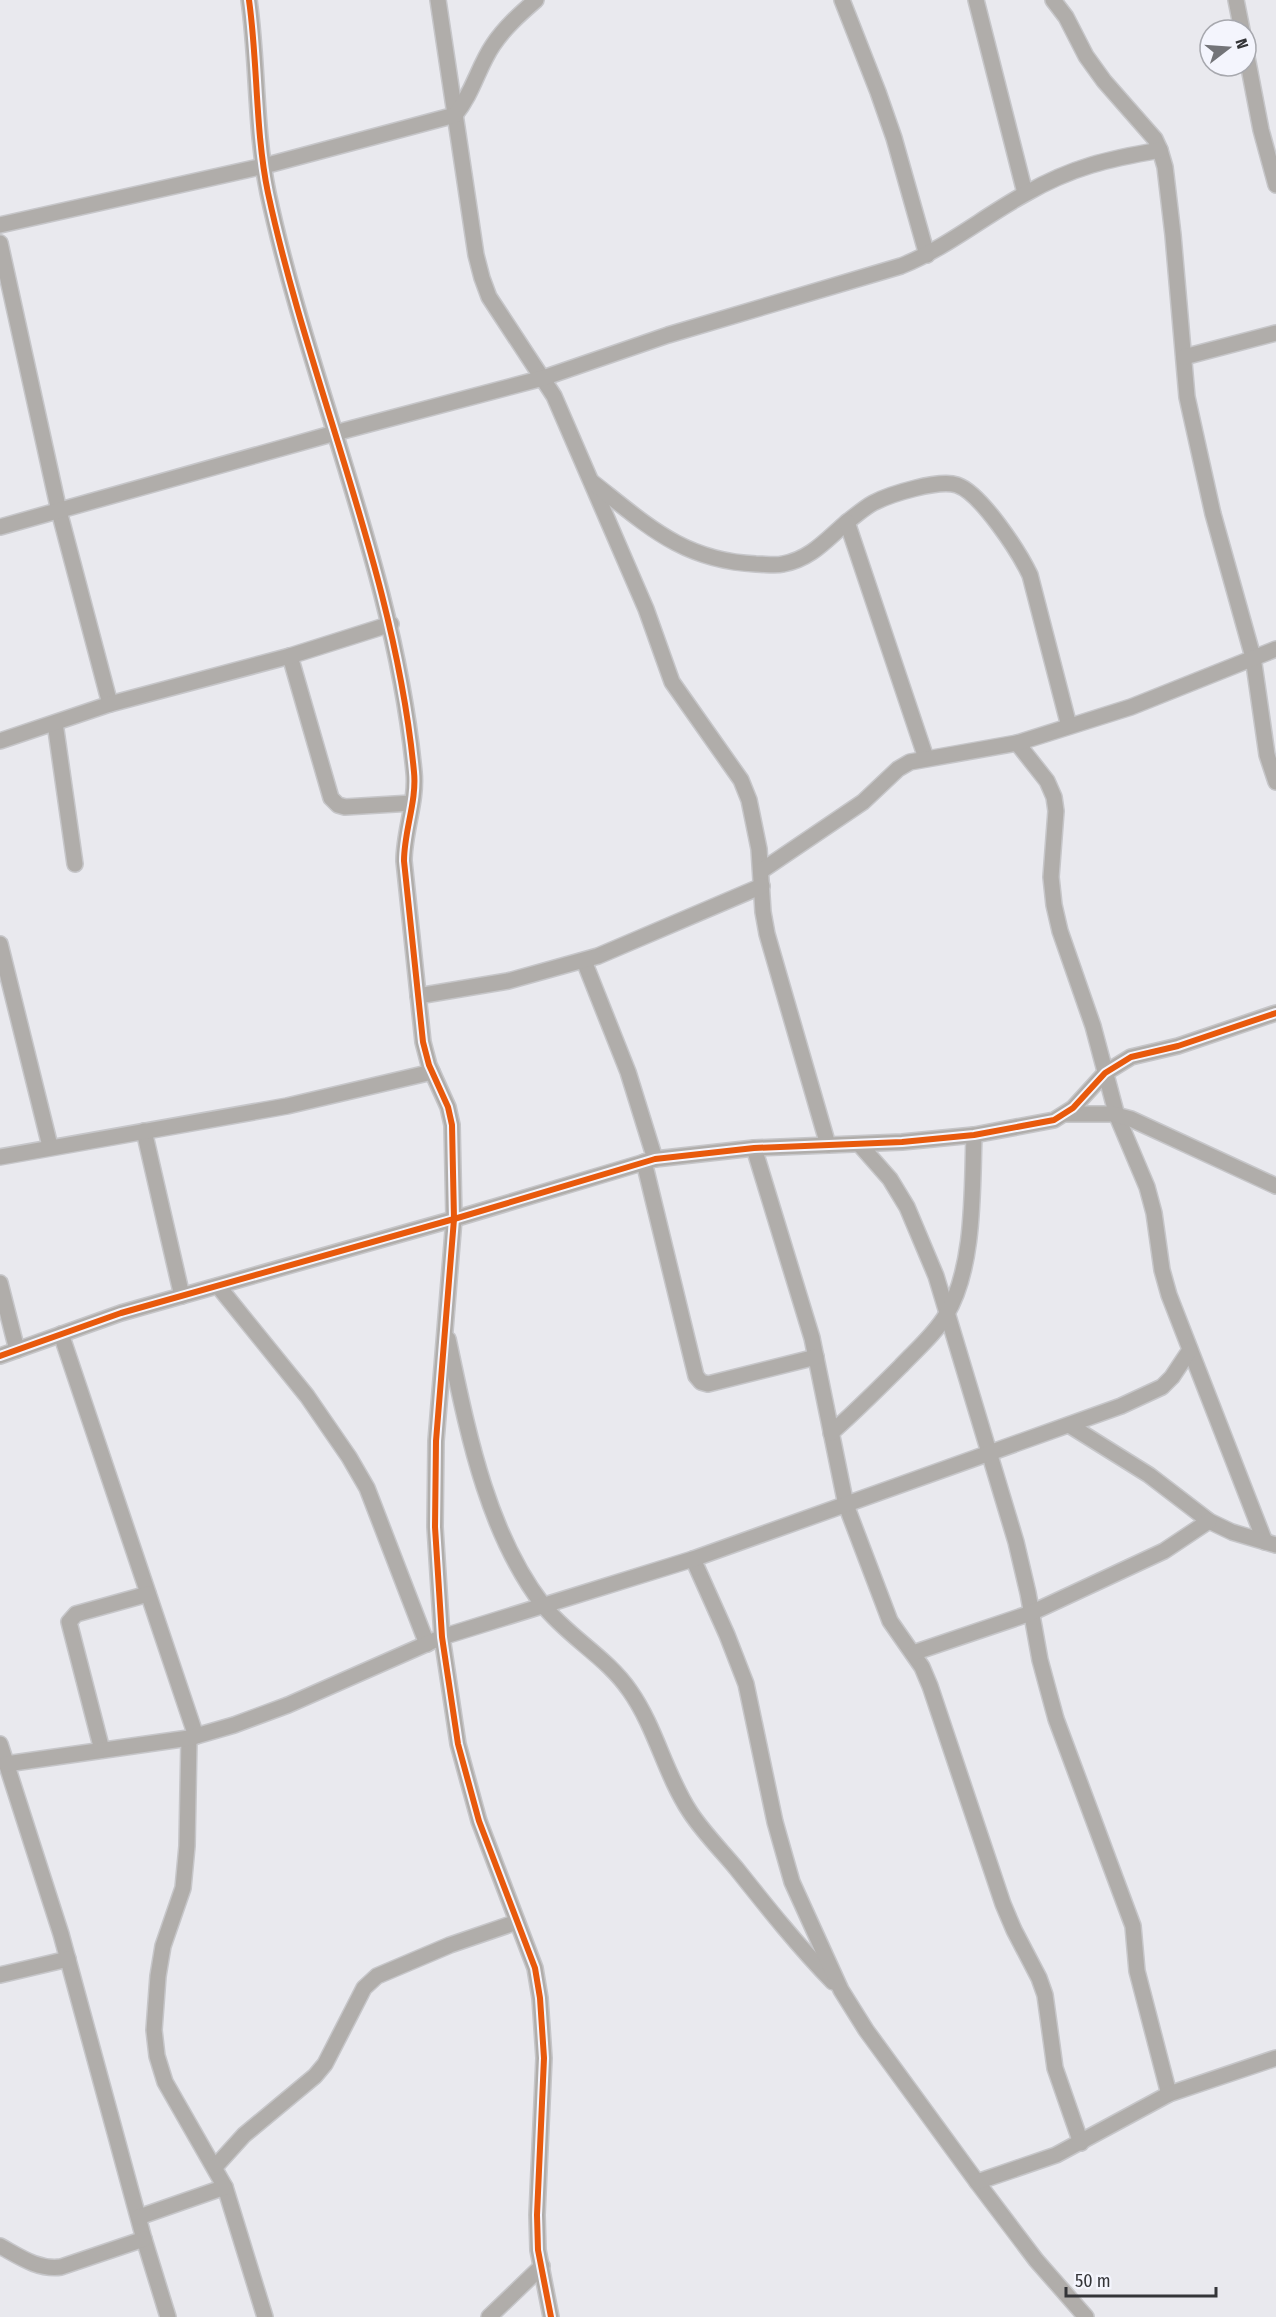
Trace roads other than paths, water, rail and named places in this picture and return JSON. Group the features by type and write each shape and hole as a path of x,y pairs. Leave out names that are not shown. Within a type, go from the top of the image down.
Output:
{"street":[{"path":"249,0 268,192 297,303 368,539 391,624 402,677 415,775 404,841 404,861 418,996 423,1042 432,1072 448,1107 452,1125 454,1219 436,1441 435,1505 442,1637 458,1744 479,1821 535,1968 540,1998 544,2058 537,2215 538,2250 551,2317"},
{"path":"438,0 482,278 489,297 554,396 646,609 672,682 741,780 749,800 759,849 763,912 767,934 828,1145"},
{"path":"0,225 264,166 455,115 470,95 492,46 513,20 536,0"},
{"path":"842,0 891,129 927,255"},
{"path":"976,0 1025,193"},
{"path":"1053,0 1066,17 1086,56 1104,81 1155,139 1165,167 1187,397 1213,514 1253,657 1267,755 1276,783"},
{"path":"1236,0 1240,18"},
{"path":"1251,78 1261,130 1276,185"},
{"path":"0,528 335,433 543,378 668,335 901,266 927,255 1025,193 1074,170 1094,163 1160,150"},
{"path":"0,243 58,511 110,704"},
{"path":"1184,357 1276,333"},
{"path":"590,481 652,529 681,547 711,558 747,563 782,564 804,558 873,503 905,491 946,482 957,485 972,493 1019,553 1030,575 1069,726"},
{"path":"847,522 926,758"},
{"path":"0,741 110,704 290,656 391,624"},
{"path":"761,870 863,801 898,769 910,762 1017,742 1131,707 1276,649"},
{"path":"290,656 331,798 338,805 345,807 412,803"},
{"path":"55,723 75,864"},
{"path":"1017,742 1047,781 1054,797 1056,811 1051,877 1060,931 1093,1026 1117,1116 1147,1187 1154,1213 1162,1270 1169,1294 1270,1544"},
{"path":"418,996 508,981 584,961 644,938 762,886"},
{"path":"0,944 50,1146"},
{"path":"584,961 628,1072 650,1161 696,1376 701,1382 708,1384 816,1357"},
{"path":"0,1356 121,1313 650,1161 754,1148 860,1144 974,1135 1054,1120 1065,1114 1105,1073 1137,1054 1178,1046 1276,1012"},
{"path":"0,1156 287,1106 432,1072"},
{"path":"1065,1114 1117,1116 1131,1119 1276,1186"},
{"path":"144,1131 182,1296"},
{"path":"831,1433 859,1409 922,1345 947,1314 966,1260 969,1241 974,1135"},
{"path":"860,1144 890,1179 907,1207 936,1276 1016,1542 1040,1660 1056,1719 1133,1926 1137,1971 1169,2094"},
{"path":"754,1148 816,1357 846,1505 890,1621 922,1667 930,1686 1003,1904 1039,1978 1045,1995 1055,2068 1081,2143"},
{"path":"0,1283 18,1350"},
{"path":"218,1286 307,1396 349,1457 367,1488 427,1644"},
{"path":"445,1323 471,1442 486,1491 522,1573 544,1606 629,1689 642,1709 670,1776 691,1813 797,1944 841,1990"},
{"path":"61,1334 148,1593 193,1737 183,1888 163,1946 158,1976 154,2030 157,2056 165,2082 225,2187 266,2317"},
{"path":"6,1764 193,1737 234,1725 288,1705 442,1637 693,1559 1121,1406 1162,1387 1173,1377 1190,1350"},
{"path":"1069,1425 1149,1475 1209,1521 1232,1532 1270,1544"},
{"path":"913,1653 1031,1613 1164,1551 1209,1521"},
{"path":"693,1559 746,1684 775,1822 792,1881 841,1990 867,2030 977,2182 1036,2260 1086,2317"},
{"path":"102,1750 69,1622 76,1614 148,1593"},
{"path":"0,1744 69,1959 144,2239 168,2317"},
{"path":"215,2167 244,2135 315,2076 325,2064 364,1988 377,1976 450,1945 517,1922"},
{"path":"0,1975 69,1959"},
{"path":"977,2182 1056,2155 1169,2094 1276,2058"},
{"path":"139,2217 225,2187"},
{"path":"0,2246 39,2266 49,2268 62,2267 144,2239"},
{"path":"489,2317 542,2266"}]}
